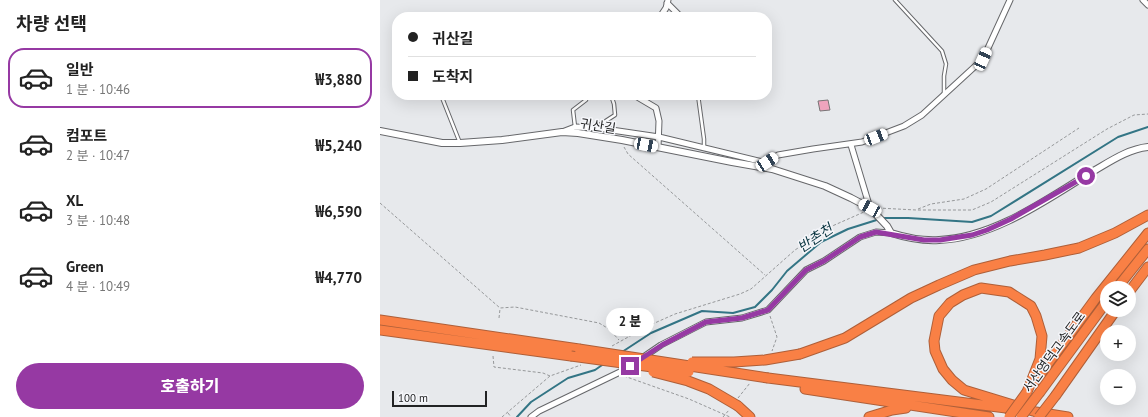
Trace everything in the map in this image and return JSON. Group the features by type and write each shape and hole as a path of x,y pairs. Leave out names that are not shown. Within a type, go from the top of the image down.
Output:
{"highway":[{"path":"660,362 734,362 765,360 800,354 845,338 911,298 974,270 1010,261 1079,248 1115,233 1148,215"},
{"path":"1009,417 1096,298 1148,233"},
{"path":"1122,281 1148,248"},
{"path":"1136,283 1148,267"},
{"path":"1027,392 1040,359 1042,336 1036,316 1031,306 1008,292 981,288 963,295 950,303 939,316 934,341 935,351 943,369 952,380 964,390 1036,414"},
{"name":"서산영덕고속도로","path":"1021,417 1100,311"},
{"name":"서산영덕고속도로","path":"1036,414 1056,395 1111,317"},
{"path":"380,320 579,349 989,417"},
{"path":"380,330 597,360 1068,417"},
{"path":"597,360 688,381 710,389 738,406 750,417"},
{"path":"869,417 892,410 912,408 960,413"}],"street":[{"path":"562,132 575,127 596,128 659,137 766,165 778,155 862,142 904,126 922,115 983,59 1010,0"},
{"path":"1143,0 1148,5"},
{"path":"663,12 668,2"},
{"path":"668,2 676,12"},
{"path":"642,100 656,108 659,121 658,147"},
{"name":"귀산길","path":"380,131 430,142 460,144 562,132 622,140 766,165 772,169 825,186 851,198 872,211 887,226 891,234"},
{"path":"851,144 872,211"},
{"path":"531,417 539,411 618,373 662,345 706,322 742,318 768,310 806,270 824,261 860,237 876,232 910,238 940,240 977,233 1011,219 1128,152 1148,147"}],"lane":[{"path":"895,0 942,51 946,64 944,76 944,95"},
{"path":"443,100 460,144"},
{"path":"575,127 573,110 586,100"},
{"path":"596,128 615,115 613,100"},
{"path":"699,100 704,148"}],"path":[{"path":"607,348 620,340 675,314 740,294 751,289 795,250 830,227 881,207 916,210 972,210 991,202 1107,129 1134,115 1148,114"},
{"path":"916,210 931,204 964,198 986,189 1079,128"},
{"path":"622,140 628,154 765,275"},
{"path":"380,202 500,308 515,307 599,323 609,329 620,340"},
{"path":"499,318 500,308"},
{"path":"493,356 494,367 543,373 550,376"},
{"path":"502,417 550,376 582,365"},
{"path":"618,373 689,399 730,417"},
{"path":"508,413 511,416"}],"building":[{"path":"828,100 830,110 820,111 818,101"}],"waterway":[{"name":"반촌천","path":"622,352 651,333 702,311 733,313 755,307 772,290 787,271 821,242 848,229 883,218 972,222 991,216 1118,137 1148,127"},
{"name":"반촌천","path":"517,417 531,402 568,378 595,370 605,363"}],"route":[{"path":"630,366 662,345 706,322 742,318 768,310 806,270 824,261 860,237 876,232 924,240 940,240 972,235 1011,219 1086,176"}]}
